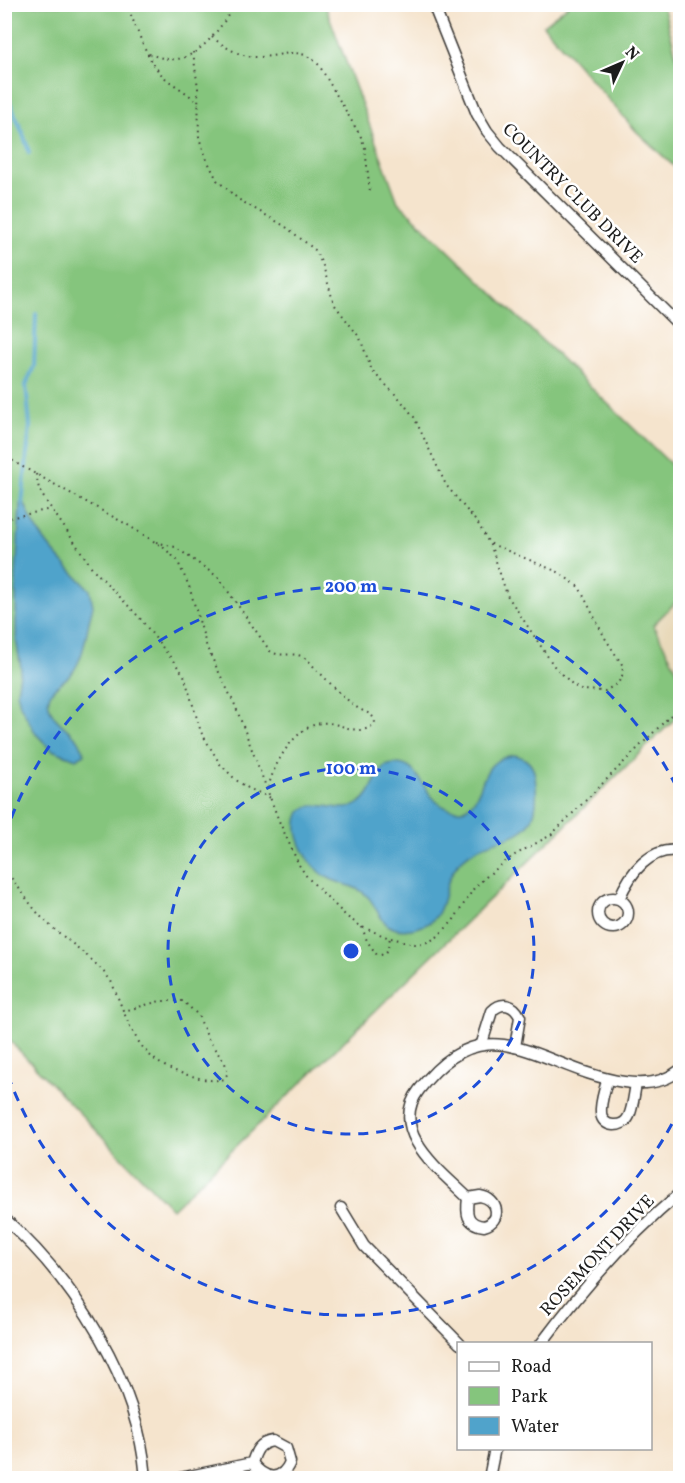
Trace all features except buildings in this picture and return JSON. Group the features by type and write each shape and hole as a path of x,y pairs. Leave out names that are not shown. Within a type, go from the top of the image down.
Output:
{"street":[{"name":"COUNTRY CLUB DRIVE","path":"433,4 477,114 487,131 681,326"},
{"path":"619,899 632,874 653,855 668,849 681,851"},
{"path":"482,1043 492,1011 501,1005 508,1005 513,1007 520,1017 515,1047"},
{"path":"468,1198 422,1153 411,1129 410,1114 417,1092 450,1057 482,1043 515,1047 607,1080 636,1084 657,1082 681,1071"},
{"path":"607,1080 602,1118 608,1124 615,1126 626,1122 636,1084"},
{"name":"ROSEMONT DRIVE","path":"543,1342 606,1265 651,1217 681,1192"},
{"path":"341,1208 364,1246 458,1342"},
{"path":"4,1218 50,1264 75,1298 102,1342 130,1403 141,1440 146,1479"},
{"path":"489,1479 495,1450"},
{"path":"180,1479 252,1463"}],"path":[{"path":"126,4 160,74 198,104"},
{"path":"149,54 180,59 193,52 212,37 234,4"},
{"path":"4,14 18,5"},
{"path":"212,37 234,52 256,57 299,52 313,59 319,65 361,137 370,192"},
{"path":"193,52 198,88 199,138 217,180 238,199 286,226 315,250 323,266 334,304 360,338 372,371 414,417 446,485 479,525 489,543 507,595 554,666 581,690 605,690 618,683 622,676 622,666 579,587 558,572 489,543"},
{"path":"4,452 17,464 126,524 172,554 183,570 207,648 235,705 270,798 299,865 307,877 347,917 362,927 390,938 415,944 428,942 437,937 453,921 474,888 513,856 551,835 671,715"},
{"path":"35,473 39,489 51,509 93,569 139,617 184,675 201,732 220,764 236,780 270,798"},
{"path":"4,519 51,509"},
{"path":"153,541 175,547 218,577 270,651 281,656 296,653 307,659 358,708 374,718 375,723 366,729 352,730 338,724 319,723 302,733 274,765 268,790"},
{"path":"4,869 43,919 105,973 111,981 138,1044 150,1058 177,1073 215,1081 227,1076 227,1066 209,1041 198,1015 183,1001 160,1001 124,1011"},
{"path":"362,927 367,942 377,955 381,956 387,951 390,938"}],"shaded area":[{"path":"680,598 680,676 653,625"}],"green space":[{"path":"570,4 663,5 680,70 680,172 636,131 543,25"},
{"path":"5,5 325,5 398,202 680,473 680,598 653,625 680,676 680,714 172,1209 5,1036"}],"water":[{"path":"20,504 25,504 37,529 61,561 90,590 93,606 77,666 52,690 49,699 54,716 79,741 85,754 76,759 52,750 36,734 20,705 17,691 21,668 16,640 16,577"},
{"path":"514,755 528,761 534,771 536,801 533,818 525,828 514,835 472,852 458,864 448,883 439,912 433,920 424,925 400,930 391,927 380,917 367,896 351,886 324,876 304,852 297,828 300,812 314,806 344,808 358,804 367,796 385,766 399,764 409,767 437,802 448,808 463,810 477,796 487,771 493,764 501,758"}],"waterway":[{"path":"4,47 12,4"},
{"path":"4,87 29,153"},
{"path":"22,504 30,426 26,385 34,366 36,314"}]}
